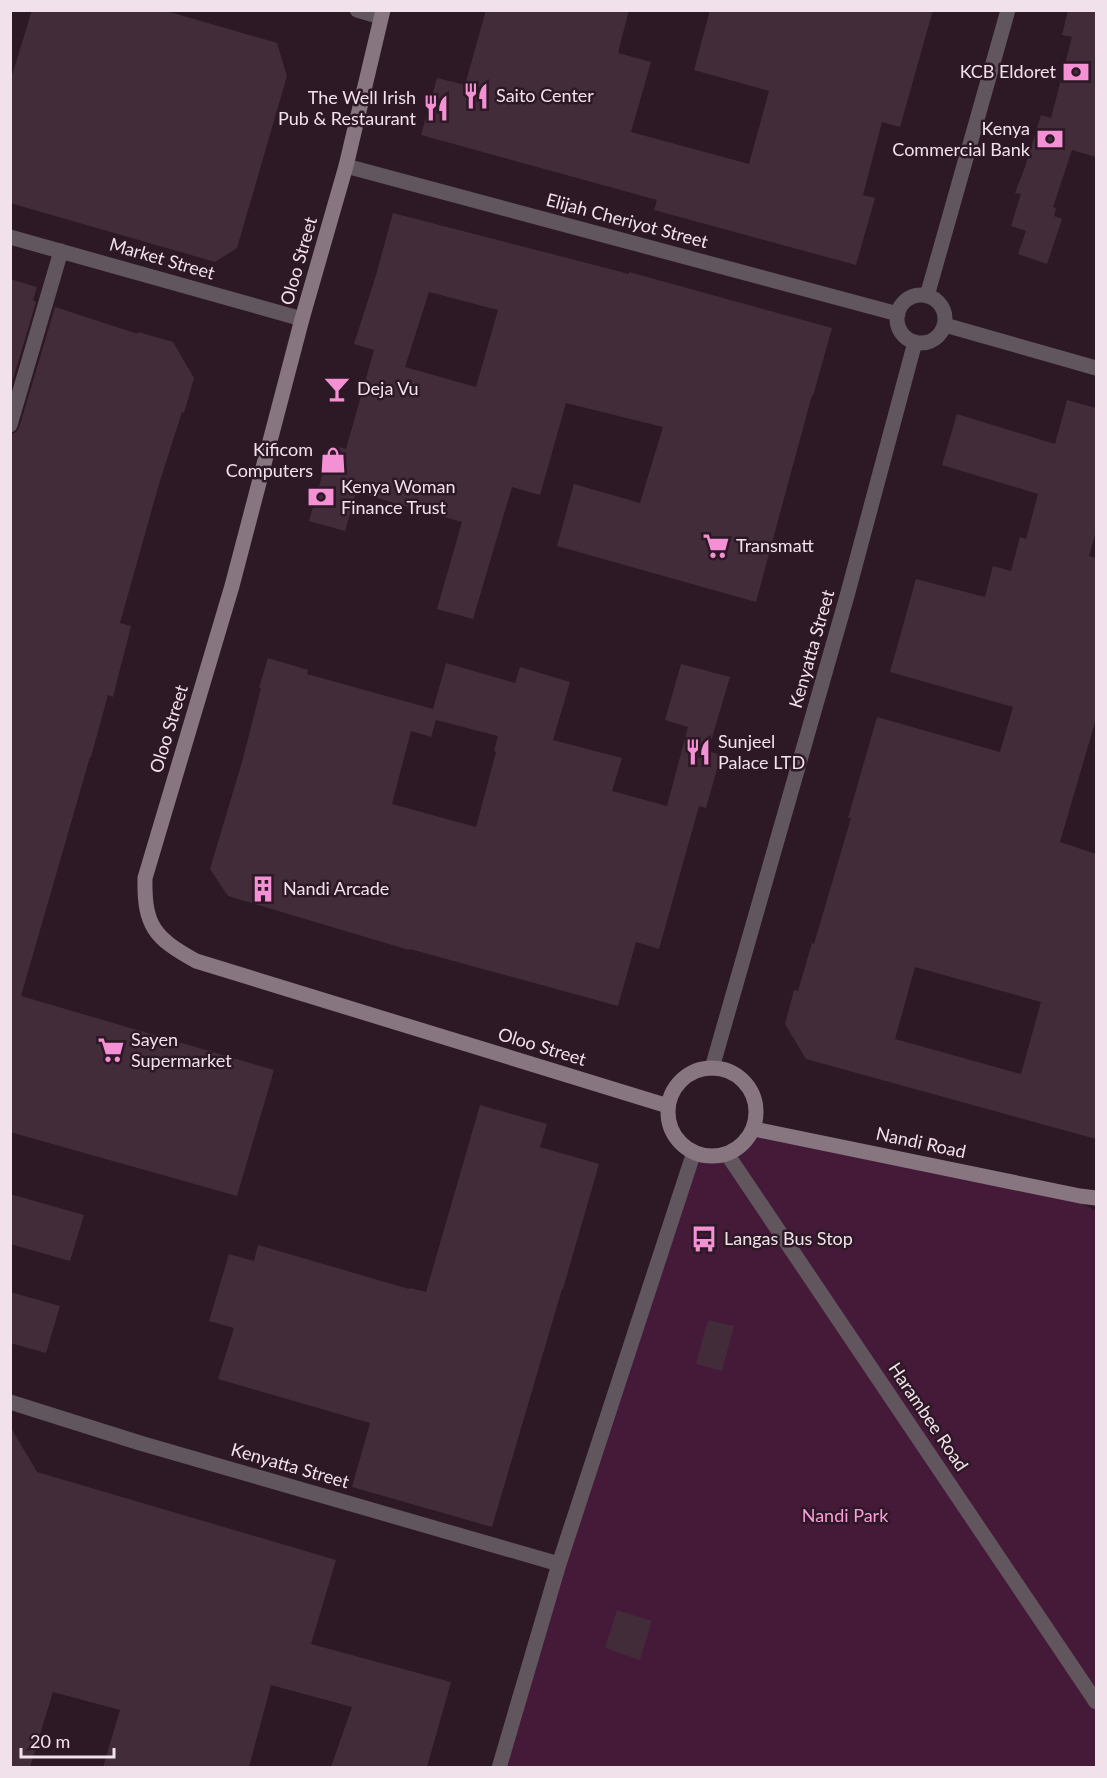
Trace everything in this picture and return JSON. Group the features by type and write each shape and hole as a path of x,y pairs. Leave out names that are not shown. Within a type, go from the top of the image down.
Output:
{"street":[{"path":"357,10 382,14"},
{"path":"927,296 1008,10"},
{"name":"Oloo Street","path":"382,14 346,166 302,319 232,586 145,878 145,901 153,927 169,946 196,961 668,1106"},
{"name":"Elijah Cheriyot Street","path":"346,166 897,314"},
{"name":"Market Street","path":"10,237 302,319"},
{"path":"10,425 61,251"},
{"path":"927,296 934,299 944,310 945,325 942,332 930,341 915,342 903,335 898,328 897,314 905,301 912,297 927,296"},
{"path":"945,325 1096,368"},
{"name":"Kenyatta Street","path":"712,1068 847,596 915,342"},
{"path":"712,1068 727,1070 739,1077 750,1088 757,1115 754,1129 743,1144 727,1154 705,1156 682,1144 673,1134 668,1106 672,1094 688,1075 712,1068"},
{"name":"Nandi Road","path":"754,1129 1096,1198"},
{"path":"499,1767 559,1564 694,1152"},
{"name":"Harambee Road","path":"727,1154 1096,1702"},
{"name":"Nandi Road","path":"1080,1196 1096,1204"},
{"name":"Kenyatta Street","path":"10,1402 140,1443 559,1564"}],"green space":[{"name":"Nandi Park","path":"759,1134 1081,1203 1096,1211 1096,1767 501,1768 564,1565 697,1160 718,1161 732,1157 745,1149"}],"building":[{"path":"32,10 163,10 277,43 287,76 237,248 215,262 10,203 10,82"},
{"path":"486,10 629,10 618,53 651,62 631,132 749,164 769,91 694,70 710,10 933,10 900,127 882,122 863,195 875,198 856,265 654,210 657,200 421,135 437,78 465,85"},
{"path":"1068,10 1096,10 1096,157 1072,150 1053,207 1056,208 1054,216 1062,219 1047,264 1018,254 1026,231 1011,226 1021,194 1015,193 1041,115 1051,118 1072,37 1062,35"},
{"path":"393,213 629,274 629,272 832,328 756,602 557,546 574,484 640,503 663,427 566,403 540,495 512,487 473,619 437,609 462,522 356,492 345,531 309,521 331,445 346,449 374,350 354,344","holes":["429,292 498,310 476,387 405,367"]},
{"path":"10,279 37,287 33,300 36,302 10,389"},
{"path":"55,307 138,334 138,332 173,342 194,378 159,484 120,623 131,626 113,697 108,695 21,996 274,1070 237,1196 10,1132 10,435 19,428"},
{"path":"1067,400 1096,408 1096,531 1089,556 1096,558 1096,719 1060,842 1096,854 1096,1139 806,1059 785,1024 794,990 798,991 812,943 814,944 851,818 848,818 877,717 1000,752 1013,707 890,672 916,579 985,597 993,566 1011,571 1020,537 1026,539 1038,494 942,465 957,414 1055,444","holes":["915,967 1041,1002 1021,1074 895,1039"]},
{"path":"268,658 308,670 307,674 433,709 446,663 515,683 520,667 570,682 553,740 622,758 612,791 667,806 688,727 665,720 681,664 730,677 708,751 721,755 706,808 699,806 659,949 636,942 618,1006 409,950 228,896 210,869 242,762 261,688 259,688","holes":["436,720 498,736 494,751 496,752 476,827 392,804 411,731 431,737"]},
{"path":"480,1105 547,1124 540,1147 599,1164 492,1527 352,1487 370,1423 218,1379 234,1328 209,1321 229,1254 254,1261 258,1245 426,1292"},
{"path":"10,1194 84,1215 70,1261 10,1244"},
{"path":"10,1292 60,1306 46,1353 10,1343"},
{"path":"708,1320 734,1326 722,1371 696,1364"},
{"path":"10,1426 37,1472 336,1560 311,1644 451,1682 427,1767 331,1767 352,1707 271,1685 249,1767 103,1767 120,1710 53,1692 30,1767 10,1767"},
{"path":"617,1610 652,1621 640,1660 605,1648"}],"place":[{"name":"KCB Eldoret","path":"1076,72"},
{"name":"Saito Center","path":"476,96"},
{"name":"The Well Irish Pub & Restaurant","path":"436,108"},
{"name":"Kenya Commercial Bank","path":"1050,139"},
{"name":"Deja Vu","path":"337,389"},
{"name":"Kificom Computers","path":"333,460"},
{"name":"Kenya Woman Finance Trust","path":"321,497"},
{"name":"Transmatt","path":"716,546"},
{"name":"Sunjeel Palace LTD","path":"698,752"},
{"name":"Nandi Arcade","path":"263,889"},
{"name":"Sayen Supermarket","path":"111,1050"},
{"name":"Langas Bus Stop","path":"704,1239"}]}
